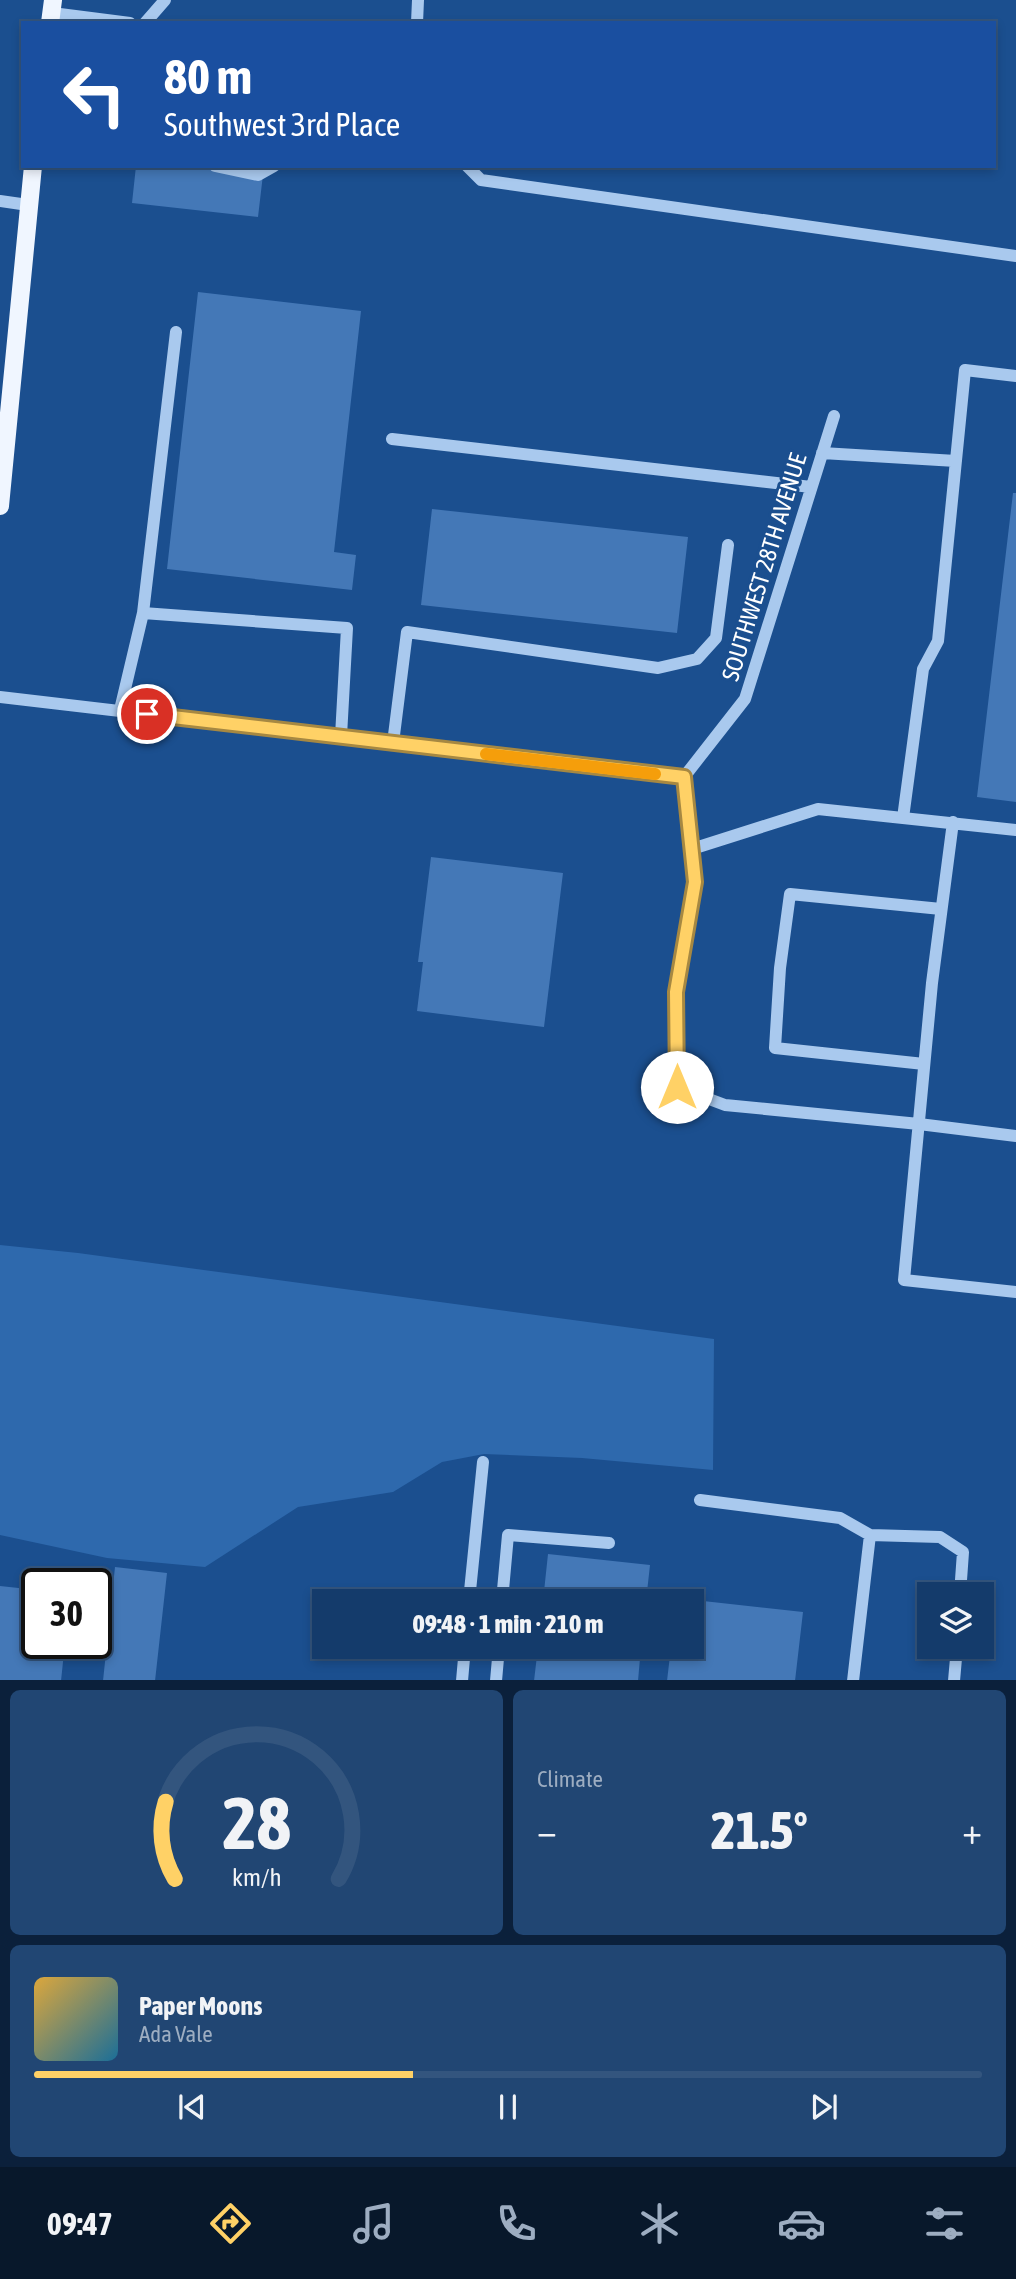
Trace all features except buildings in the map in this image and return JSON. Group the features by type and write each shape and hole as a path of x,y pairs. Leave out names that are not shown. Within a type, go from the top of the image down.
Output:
{"main road":[{"path":"0,506 33,168"}],"street":[{"path":"147,21 165,0"},
{"path":"417,21 418,0"},
{"path":"52,12 116,21"},
{"path":"225,168 258,175 270,168"},
{"path":"469,168 481,180 1016,256"},
{"path":"0,201 28,205"},
{"path":"120,710 143,612 176,332"},
{"path":"903,818 923,669 938,641 965,370 1016,376"},
{"name":"SOUTHWEST 28TH AVENUE","path":"684,777 745,699 834,416"},
{"path":"392,439 811,487"},
{"path":"822,453 956,461"},
{"path":"393,743 407,632 658,668 697,659 716,638 728,545"},
{"path":"143,612 347,628 341,736"},
{"path":"0,697 684,777 695,882 676,992 677,1087 725,1105 1016,1136"},
{"path":"692,849 818,809 1016,830"},
{"path":"953,822 932,983 904,1280 1016,1292"},
{"path":"924,1064 775,1048 780,968 790,894 942,909"},
{"path":"470,1589 482,1462"},
{"path":"701,1500 840,1518 870,1535 940,1536 963,1552 961,1582"},
{"path":"503,1589 508,1535 609,1543"},
{"path":"853,1680 870,1535"},
{"path":"462,1680 464,1659"},
{"path":"496,1680 498,1659"},
{"path":"954,1680 956,1659"}],"shaded area":[{"path":"0,1245 78,1253 714,1339 713,1470 582,1458 484,1454 442,1462 393,1492 298,1507 205,1567 107,1558 0,1535"}],"slow traffic":[{"path":"486,754 655,774"}],"route":[{"path":"147,714 684,777 695,882 676,992 677,1087"}]}
